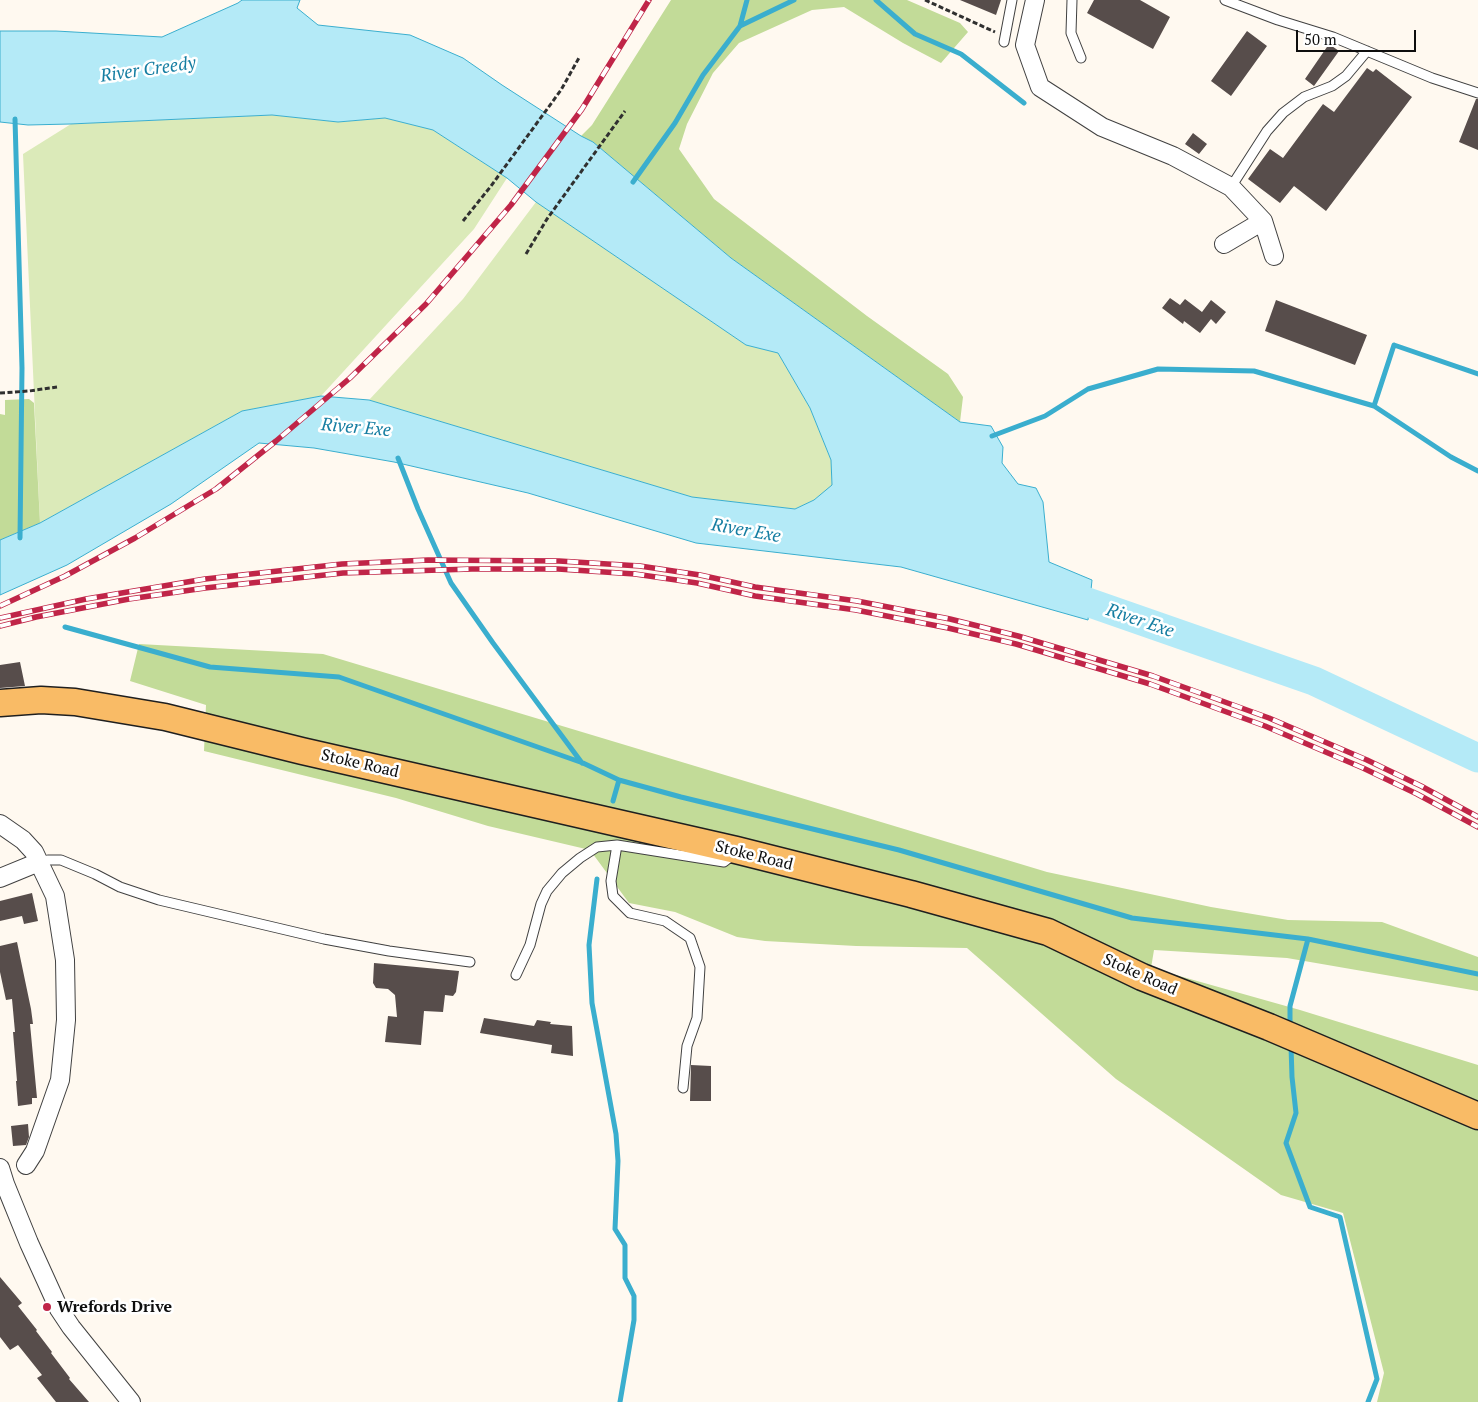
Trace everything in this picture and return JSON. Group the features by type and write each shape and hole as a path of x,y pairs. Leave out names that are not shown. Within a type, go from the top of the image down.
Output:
{"main road":[{"name":"Stoke Road","path":"0,703 41,700 76,702 165,717 311,753 736,850 911,894 1048,932 1142,978 1269,1027 1478,1116"}],"street":[{"path":"1035,0 1025,45 1040,87 1102,127 1173,156 1231,187 1263,221 1274,256"},
{"path":"1224,244 1263,221"},
{"path":"0,824 22,840 34,852 39,862 55,896 65,960 66,1020 60,1080 35,1151 26,1165"},
{"path":"0,878 39,862"},
{"path":"2,1174 29,1243 59,1309 71,1327 131,1402"}],"lane":[{"path":"1004,42 1012,0"},
{"path":"1072,0 1071,33 1080,58"},
{"path":"1225,0 1278,20 1333,37 1432,78 1478,92"},
{"path":"1231,187 1267,132 1283,113 1304,97 1332,86 1346,76 1367,52"},
{"path":"516,975 530,944 541,904 548,891 562,874 580,858 597,847 616,845 724,862 733,856 736,850"},
{"path":"616,845 611,881 613,896 630,913 665,921 690,938 700,967 697,1018 687,1046 683,1088"},
{"path":"39,862 61,860 120,887 159,900 324,940 470,962"}],"path":[{"path":"925,0 1000,34 1004,42"},
{"path":"463,221 491,186 554,99 580,56"},
{"path":"526,254 547,219 625,111"},
{"path":"0,392 29,391 57,387"}],"green space":[{"path":"671,0 907,0 960,23 968,32 941,63 903,43 844,7 812,10 739,43 713,73 687,124 679,149 714,199 867,316 948,374 963,397 960,422 731,258 593,142 581,136 592,125"},
{"path":"272,115 338,122 385,118 433,130 507,178 474,229 321,396 242,411 40,523 23,154 71,124"},
{"path":"536,202 746,345 778,353 810,408 831,460 832,485 814,500 795,509 692,497 369,400 463,299"},
{"path":"29,399 34,403 40,523 0,540 0,414 5,415 5,400"},
{"path":"139,644 323,654 1047,872 1211,907 1288,920 1382,922 1478,957 1478,991 1287,958 1154,950 1151,968 1300,1010 1478,1065 1478,1402 1377,1402 1384,1373 1343,1213 1281,1195 1116,1079 967,948 856,946 765,941 737,937 675,912 629,903 590,850 488,826 396,798 204,751 206,705 130,681"}],"water":[{"name":"River Creedy","path":"242,0 300,0 297,8 318,25 410,35 463,58 502,85 593,142 731,258 960,422 991,426 1003,447 1002,463 1018,484 1036,488 1043,502 1049,562 1092,580 1088,620 901,567 696,543 528,493 394,462 314,448 259,443 171,504 67,565 0,595 0,540 40,523 242,411 321,396 369,400 692,497 795,509 814,500 832,485 831,460 810,408 778,353 746,345 536,202 507,178 433,130 385,118 338,122 272,115 70,124 28,125 0,122 0,31 56,31 162,37"}],"building":[{"path":"960,0 1001,0 996,15"},
{"path":"1094,0 1140,0 1170,17 1153,49 1087,13"},
{"path":"1247,31 1267,46 1231,96 1211,81"},
{"path":"1329,44 1339,51 1314,86 1305,79"},
{"path":"1367,68 1373,72 1376,69 1412,97 1326,211 1294,186 1280,203 1248,179 1270,149 1283,158 1323,104 1334,112"},
{"path":"1476,99 1478,99 1478,150 1459,142"},
{"path":"1193,133 1207,144 1199,154 1185,144"},
{"path":"1170,298 1180,305 1185,299 1202,312 1211,300 1226,312 1216,324 1211,319 1200,333 1184,321 1183,324 1162,308"},
{"path":"1276,300 1367,335 1355,365 1265,331"},
{"path":"20,662 25,686 0,688 0,665"},
{"path":"32,893 38,921 24,924 22,916 0,921 0,901"},
{"path":"17,942 33,1024 30,1024 37,1098 32,1098 32,1104 18,1106 12,999 6,1000 0,972 0,946"},
{"path":"374,963 459,971 456,992 453,996 445,995 443,1012 424,1011 421,1045 385,1042 388,1016 397,1017 395,995 388,989 376,988 373,983"},
{"path":"484,1018 534,1026 537,1020 551,1022 550,1024 572,1026 573,1056 551,1053 552,1045 480,1033"},
{"path":"691,1065 711,1066 711,1101 690,1101"},
{"path":"28,1124 29,1137 26,1145 13,1146 11,1126"},
{"path":"0,1277 22,1303 18,1306 37,1330 69,1379 89,1402 56,1402 37,1378 42,1375 18,1345 10,1350 0,1337"}],"waterway":[{"path":"740,26 747,0"},
{"path":"633,182 675,123 703,75 740,26 794,0"},
{"path":"876,0 915,34 961,54 1024,103"},
{"path":"15,119 22,368 20,538"},
{"path":"1374,406 1394,345 1478,374"},
{"path":"992,436 1045,416 1088,389 1158,369 1254,371 1374,406 1451,457 1478,471"},
{"path":"398,458 451,583 582,763"},
{"name":"River Exe","path":"1053,590 1314,681 1478,758"},
{"path":"65,627 210,667 339,677 583,763 619,780 899,850 1132,918 1308,939 1478,974"},
{"path":"613,801 619,780"},
{"path":"597,879 589,945 592,1003 616,1134 618,1161 615,1229 625,1245 625,1278 634,1296 634,1320 620,1402"},
{"path":"1290,1027 1290,1006 1308,939"},
{"path":"1291,1046 1296,1113 1286,1143 1310,1207 1340,1217 1377,1379 1368,1402"}],"railway":[{"path":"0,606 65,576 135,538 216,489 350,378 426,304 511,205 582,109 649,0"},
{"path":"0,618 86,599 205,579 342,564 428,560 559,561 640,566 700,575 755,587 857,601 950,619 1018,636 1153,676 1269,718 1367,760 1421,786 1478,817"},
{"path":"0,626 129,599 205,588 343,573 472,569 558,569 635,574 697,583 755,596 856,610 948,628 1016,644 1150,684 1265,726 1363,768 1417,794 1478,827"}],"place":[{"name":"Wrefords Drive","path":"47,1307"}]}
